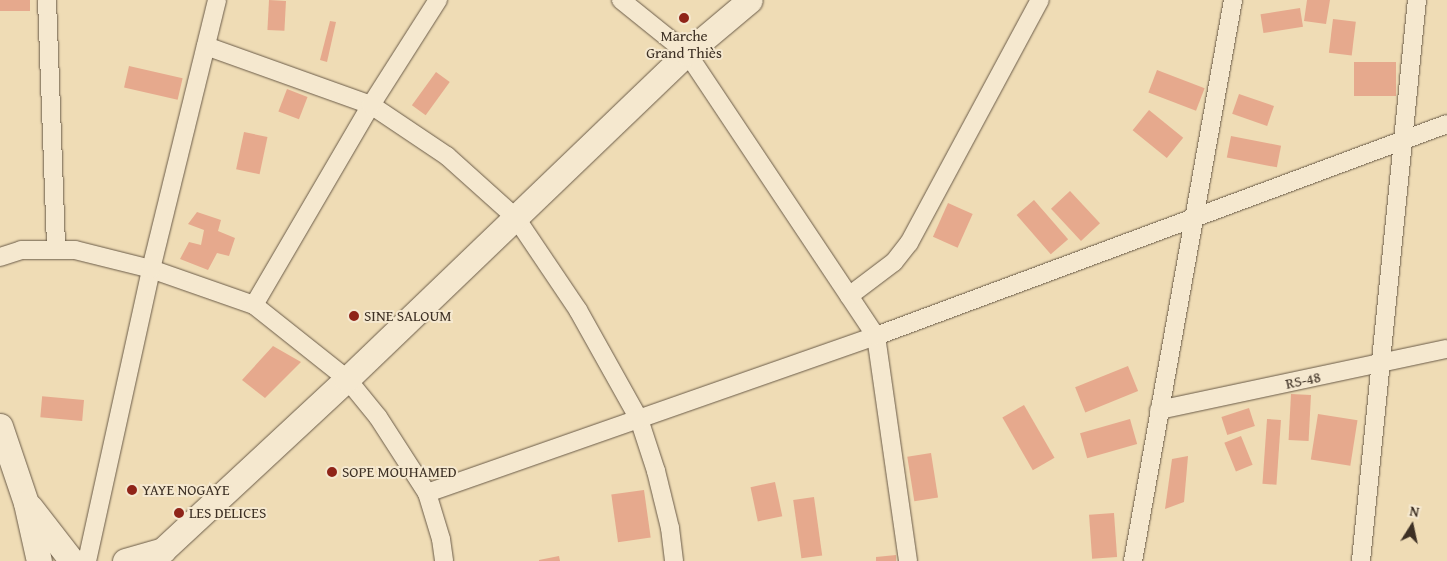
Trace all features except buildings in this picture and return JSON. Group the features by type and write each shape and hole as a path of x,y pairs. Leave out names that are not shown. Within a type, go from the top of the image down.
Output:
{"street":[{"path":"47,0 56,249"},
{"path":"87,561 151,269 217,0"},
{"path":"254,305 371,105 438,0"},
{"path":"621,0 687,53 876,336 908,561"},
{"path":"849,296 894,262 909,243 1040,0"},
{"path":"1133,561 1192,219 1233,0"},
{"path":"1361,561 1402,140 1418,0"},
{"path":"125,561 157,556 347,380 687,53 744,2"},
{"path":"206,46 371,105 447,156 516,218 578,310 639,419 656,471 670,528 674,561"},
{"path":"427,494 876,336 1447,124"},
{"path":"0,257 22,250 75,250 151,269 254,305 347,380 378,417 427,494 441,539 444,561"},
{"name":"RS-48","path":"1159,410 1447,349"},
{"path":"0,426 26,503 39,561"},
{"path":"26,503 72,561"}],"place":[{"name":"Marche Grand Thiès","path":"684,18"},
{"name":"SINE SALOUM","path":"354,316"},
{"name":"SOPE MOUHAMED","path":"332,472"},
{"name":"YAYE NOGAYE","path":"132,490"},
{"name":"LES DELICES","path":"179,513"}]}
